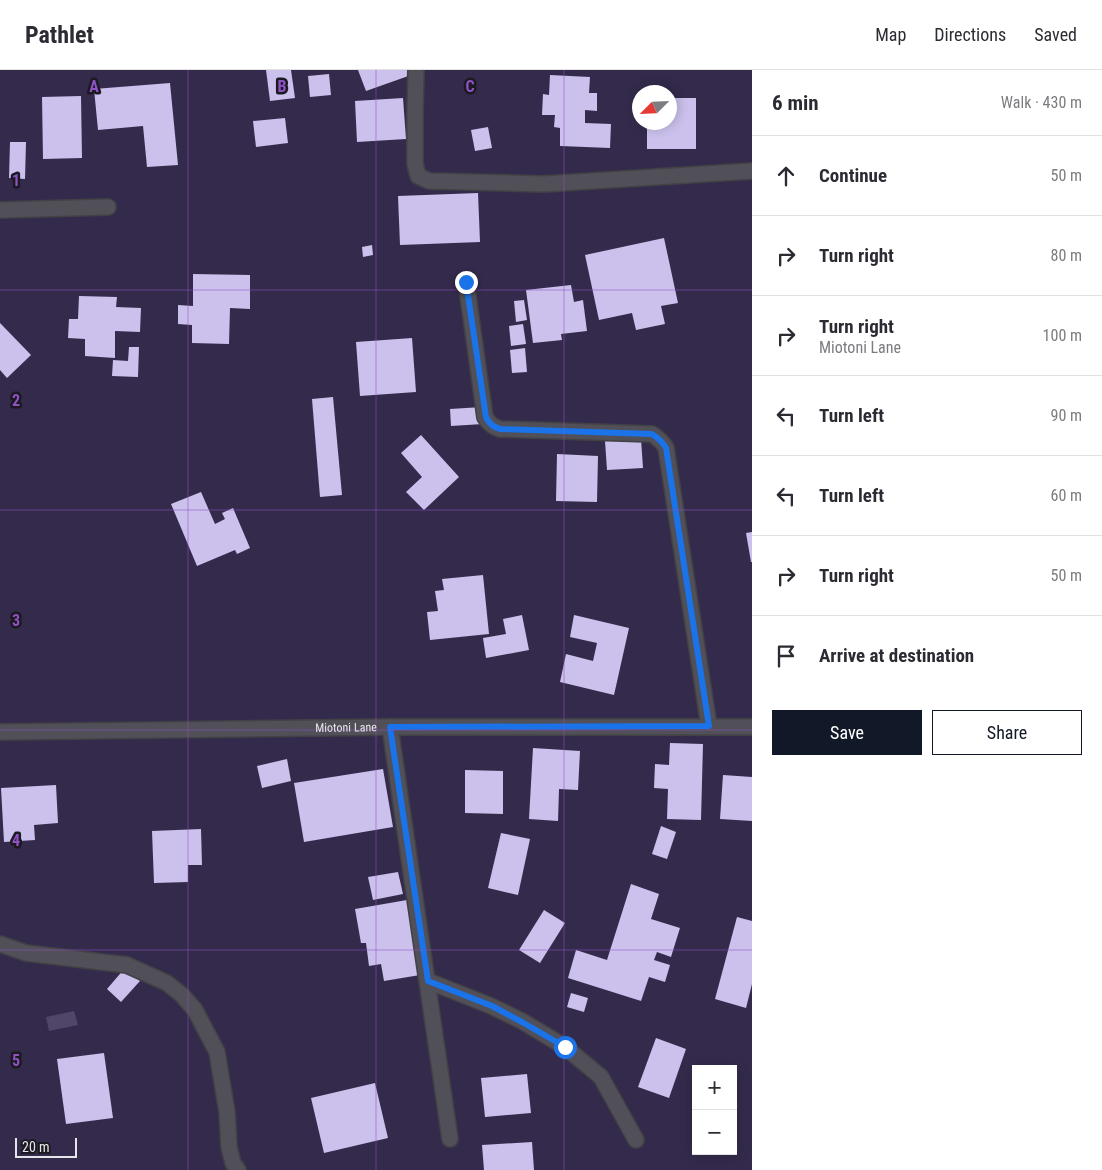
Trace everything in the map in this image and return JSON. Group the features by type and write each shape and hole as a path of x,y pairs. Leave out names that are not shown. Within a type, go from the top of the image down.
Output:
{"street":[{"path":"416,70 415,164 418,176 429,181 544,184 752,171"},
{"path":"0,210 108,208"},
{"path":"466,282 488,423 500,429 652,434 666,448 709,726"},
{"path":"390,727 450,1139"},
{"name":"Miotoni Lane","path":"0,732 390,727 752,727"},
{"path":"0,944 26,954 127,964 167,984 182,995 195,1010 218,1052 227,1112 229,1146 233,1163 238,1170"},
{"path":"428,981 492,1006 565,1047 602,1078 636,1140"}],"shaded area":[{"path":"0,70 752,70 752,1170 0,1170"},
{"path":"74,1011 78,1025 49,1031 46,1017"}],"building":[{"path":"266,70 291,70 295,98 270,101"},
{"path":"358,70 413,70 414,74 366,91"},
{"path":"329,74 331,95 310,97 308,76"},
{"path":"550,75 590,77 589,93 597,93 597,111 585,110 585,123 611,124 610,148 560,146 560,128 554,127 555,115 542,115 543,94 549,95"},
{"path":"170,83 178,165 147,167 143,126 98,130 94,89"},
{"path":"81,96 82,158 43,159 42,97"},
{"path":"403,98 406,139 357,142 355,101"},
{"path":"677,98 696,98 696,149 647,149 647,130 677,130"},
{"path":"285,118 288,143 256,147 253,121"},
{"path":"488,127 492,148 475,151 471,130"},
{"path":"10,142 26,142 25,179 9,178"},
{"path":"478,193 480,242 400,245 398,196"},
{"path":"664,238 678,303 661,306 665,324 636,330 632,313 599,320 585,255"},
{"path":"372,245 373,255 363,257 362,247"},
{"path":"193,274 250,275 250,309 230,308 229,344 192,343 192,325 178,324 178,305 193,306"},
{"path":"571,285 574,302 583,300 587,331 561,334 562,340 533,343 526,290"},
{"path":"79,296 117,297 116,307 141,308 140,332 115,331 115,358 85,356 85,339 68,338 69,319 78,319"},
{"path":"524,300 527,320 516,322 514,301"},
{"path":"0,323 31,355 7,378 0,370"},
{"path":"523,324 526,344 511,346 509,326"},
{"path":"412,338 416,392 360,396 356,342"},
{"path":"129,347 139,347 138,377 112,376 113,360 128,361"},
{"path":"525,348 527,372 512,373 510,350"},
{"path":"333,397 342,495 320,497 312,399"},
{"path":"482,407 483,424 451,426 450,409"},
{"path":"421,435 459,477 424,510 406,492 422,477 401,453"},
{"path":"641,439 643,468 607,470 605,441"},
{"path":"557,454 598,456 597,502 556,501"},
{"path":"201,492 215,524 225,519 222,513 233,508 250,548 237,554 235,550 197,566 171,504"},
{"path":"752,532 752,562 751,562 746,533"},
{"path":"483,575 489,634 430,640 427,612 438,611 435,591 444,590 442,579"},
{"path":"522,615 529,650 486,658 483,638 506,634 503,619"},
{"path":"574,615 629,628 614,695 560,682 566,654 593,661 597,643 570,637"},
{"path":"670,743 703,744 701,820 667,819 668,789 654,788 655,764 669,765"},
{"path":"533,748 580,751 578,790 559,789 558,821 529,819"},
{"path":"287,759 291,781 262,788 257,766"},
{"path":"383,769 393,827 304,842 294,783"},
{"path":"465,770 503,771 503,814 465,813"},
{"path":"723,775 752,777 752,821 720,819"},
{"path":"56,785 58,823 34,825 35,840 4,842 1,788"},
{"path":"661,826 676,832 667,859 652,854"},
{"path":"201,829 202,865 188,865 188,882 154,883 152,831"},
{"path":"501,833 530,839 518,895 488,888"},
{"path":"398,872 403,894 373,900 368,877"},
{"path":"631,884 659,894 651,919 680,928 671,957 657,952 654,960 670,965 665,982 649,977 641,1001 568,978 576,950 607,960"},
{"path":"407,900 420,975 384,981 381,964 369,966 366,943 361,943 355,909"},
{"path":"544,910 565,923 540,963 519,950"},
{"path":"737,917 752,921 752,984 746,1008 715,999"},
{"path":"125,968 140,981 121,1002 107,989"},
{"path":"571,993 588,998 584,1012 567,1007"},
{"path":"656,1038 686,1049 669,1098 638,1087"},
{"path":"104,1053 113,1118 66,1124 57,1059"},
{"path":"527,1074 531,1113 485,1117 481,1078"},
{"path":"375,1083 388,1138 324,1153 311,1098"},
{"path":"532,1142 534,1170 484,1170 482,1145"}],"route":[{"path":"466,282 488,423 500,429 652,434 666,448 709,726 390,727 428,981 492,1006 565,1047"}]}
